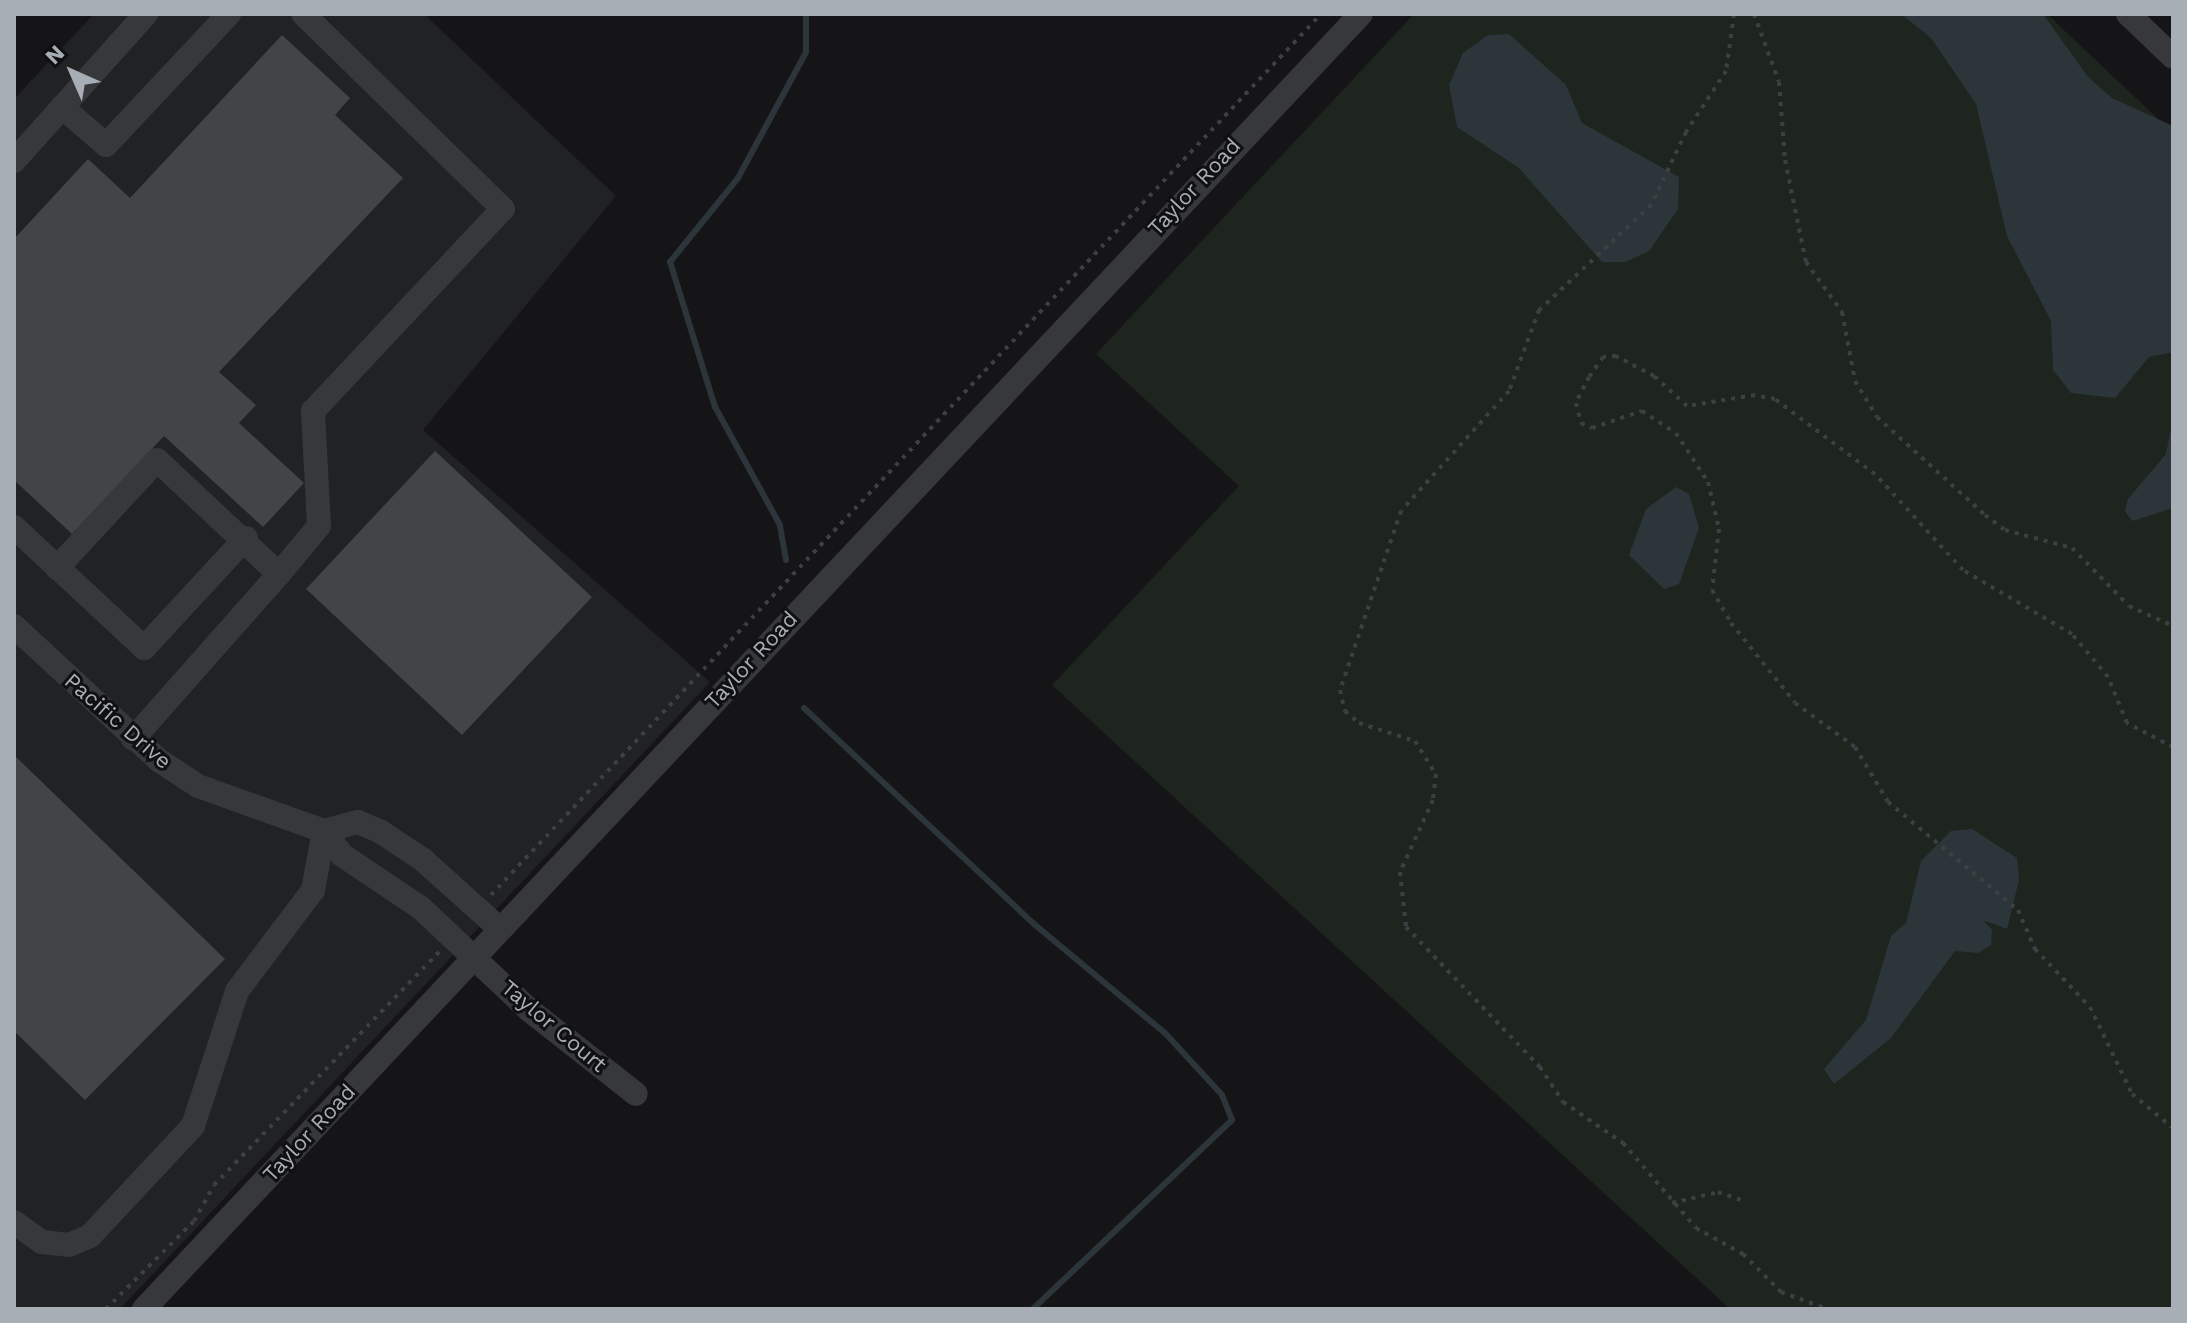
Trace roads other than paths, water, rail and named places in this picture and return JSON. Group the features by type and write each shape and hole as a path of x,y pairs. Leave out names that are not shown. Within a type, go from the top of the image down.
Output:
{"street":[{"path":"14,161 146,14"},
{"path":"62,107 106,145 229,14"},
{"path":"133,739 319,526 313,411 503,209 303,14"},
{"name":"Taylor Road","path":"144,1309 1361,14"},
{"path":"2128,14 2173,57"},
{"path":"57,568 157,460 246,538 279,574"},
{"path":"14,527 144,648 246,538"},
{"name":"Pacific Drive","path":"14,626 133,739 198,786 324,831 342,855 421,908 474,957"},
{"path":"14,1222 42,1242 69,1245 90,1236 193,1126 237,991 313,890 324,831 358,822 381,832 422,859 500,929"},
{"name":"Taylor Court","path":"474,957 528,1009 636,1094"}],"waterway":[{"path":"786,560 780,525 715,407 670,262 738,178 806,52 806,14"},
{"path":"804,708 1034,924 1165,1033 1222,1095 1232,1120 1033,1309"}]}
